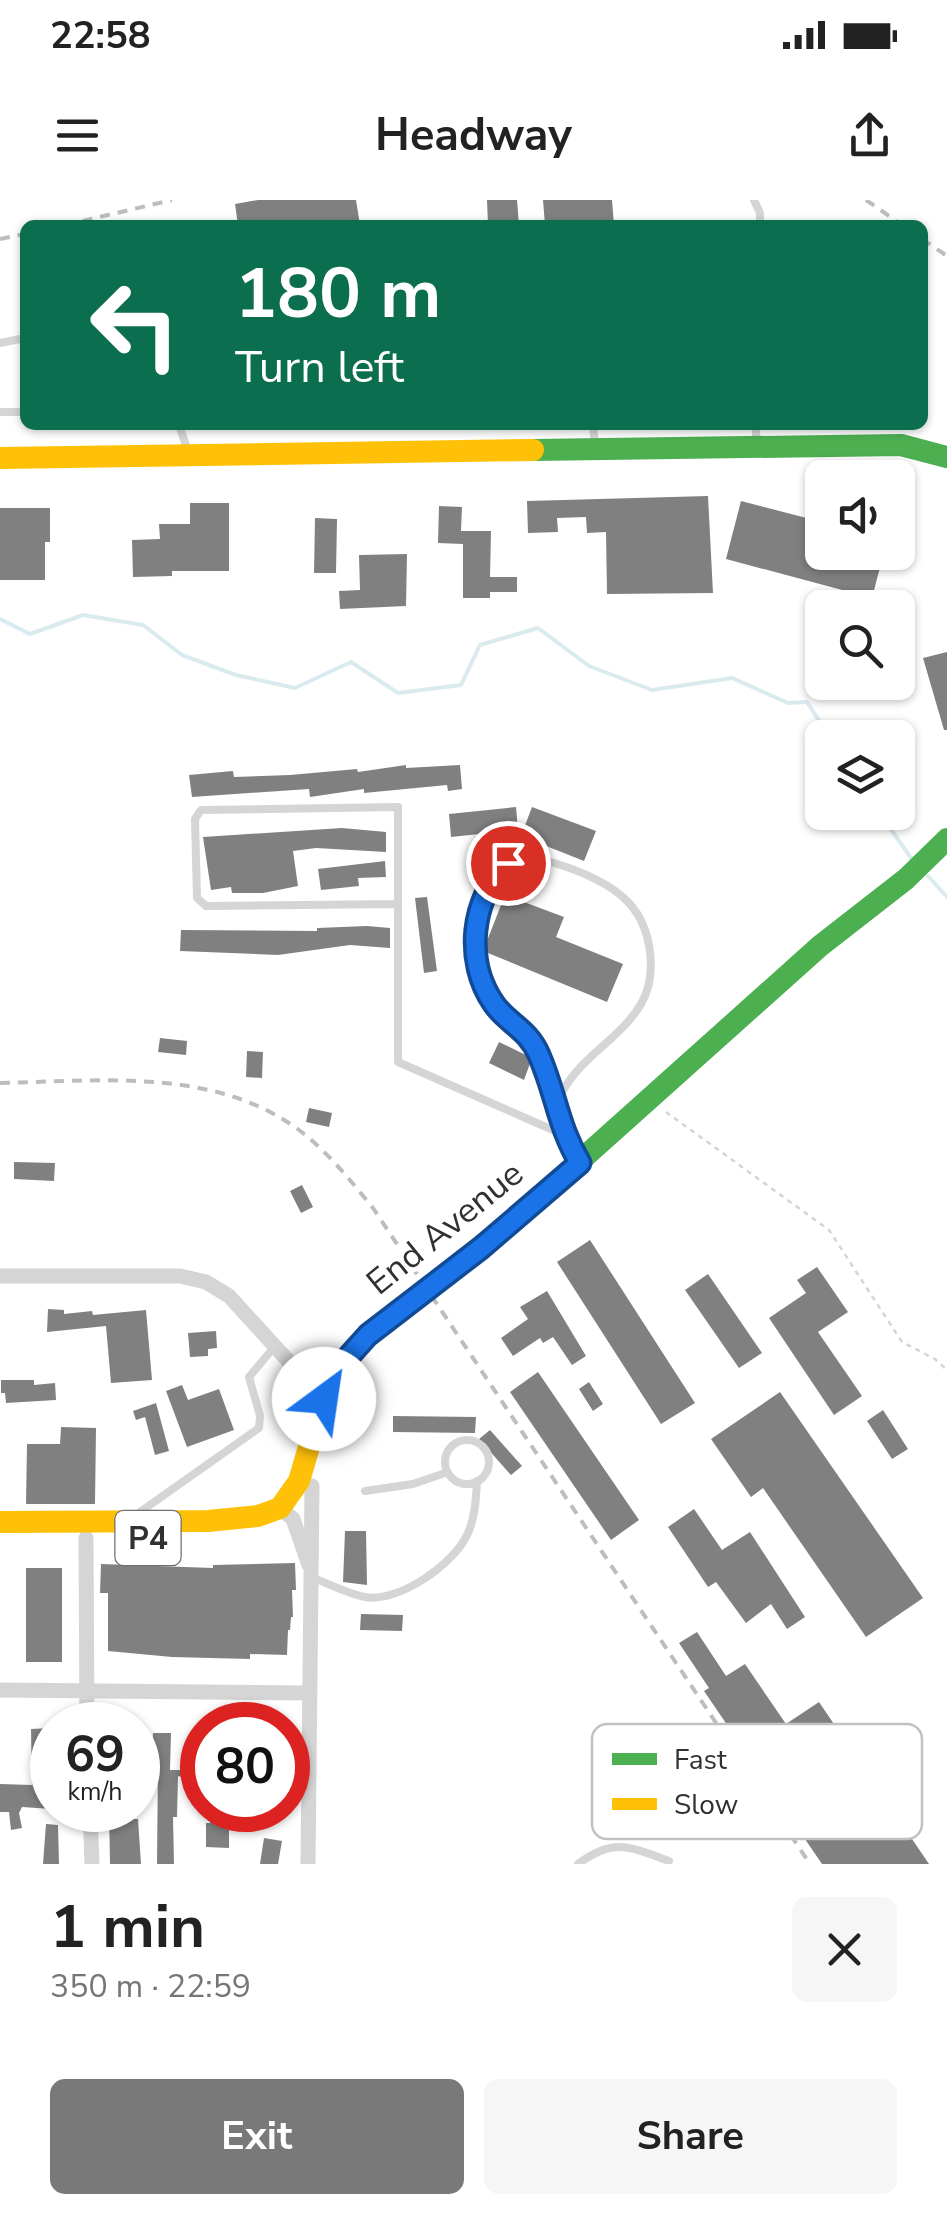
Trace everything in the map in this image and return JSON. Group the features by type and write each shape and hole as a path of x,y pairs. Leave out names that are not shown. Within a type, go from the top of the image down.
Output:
{"main road":[{"path":"0,458 595,452 756,437 901,444 947,457"},
{"name":"End Avenue","path":"287,1513 324,1399 350,1355 368,1335 481,1248 820,946 906,879 941,844"},
{"name":"End Avenue","path":"287,1513 312,1486 326,1427 341,1390 373,1348 510,1243 844,939 863,914"},
{"name":"P4","path":"0,1522 242,1520 287,1513"},
{"name":"P4","path":"0,1540 247,1536 270,1530 287,1513"}],"street":[{"path":"0,1276 180,1276 206,1282 229,1296 324,1399"},
{"name":"End Avenue","path":"308,1864 312,1486"},
{"name":"End Avenue","path":"287,1513 313,1578"},
{"path":"86,1538 86,1702"},
{"path":"0,1690 308,1693"},
{"path":"91,1832 92,1864"}],"lane":[{"path":"181,430 189,456"},
{"path":"593,430 595,452"},
{"path":"398,904 206,906 197,898 195,819 201,810 398,807 398,904 398,1062 562,1134"},
{"path":"558,1113 558,1100 578,1068 629,1020 642,1002 651,955 644,928 628,902 600,882 551,862 508,863 492,877 483,894 475,942 480,974 495,1006 518,1025 537,1051 562,1134 580,1163"},
{"path":"128,1520 258,1428 260,1416 249,1376 276,1344"},
{"path":"473,1441 485,1449 487,1470 477,1481 464,1484 448,1472 445,1458 452,1445 473,1441"},
{"path":"365,1491 413,1484 448,1472"},
{"path":"313,1578 368,1598 410,1588 448,1559 467,1536 476,1504 477,1481"},
{"path":"578,1864 598,1851 624,1845 669,1861"}],"path":[{"path":"661,1108 829,1230 902,1342 947,1370"}],"building":[{"path":"258,200 356,200 359,220 237,220 235,204"},
{"path":"487,200 517,200 519,220 488,220"},
{"path":"543,200 612,200 614,220 545,220"},
{"path":"708,496 713,593 607,594 606,532 587,533 586,517 557,518 558,532 528,533 527,501"},
{"path":"741,501 805,518 805,570 879,570 874,590 842,590 726,559"},
{"path":"190,503 229,503 229,571 172,571 172,576 133,577 132,540 160,539 159,524 190,524"},
{"path":"439,506 462,507 461,531 491,531 490,577 517,577 517,592 463,598 463,544 438,543"},
{"path":"0,508 50,508 45,580 0,580"},
{"path":"315,518 337,519 336,573 314,573"},
{"path":"407,554 406,606 340,609 339,591 360,590 359,555"},
{"path":"947,652 947,730 944,730 923,658"},
{"path":"406,765 460,765 462,789 448,791 447,785 364,793 364,789 310,797 309,789 192,797 189,775 233,771 234,777 357,769 358,772"},
{"path":"516,807 518,830 451,837 449,814"},
{"path":"532,807 596,831 584,861 521,836"},
{"path":"342,828 386,832 386,852 316,848 293,851 298,886 263,893 232,893 231,887 211,890 203,837"},
{"path":"385,861 386,877 358,878 359,886 321,890 318,869"},
{"path":"505,895 564,917 556,937 623,964 607,1002 483,951"},
{"path":"427,897 437,971 424,973 415,898"},
{"path":"390,928 390,948 350,945 278,955 180,951 181,930 317,931"},
{"path":"160,1038 187,1041 186,1055 158,1052"},
{"path":"499,1042 532,1058 524,1080 489,1063"},
{"path":"247,1051 263,1052 262,1078 246,1077"},
{"path":"309,1108 332,1113 329,1127 306,1122"},
{"path":"14,1162 55,1163 54,1181 14,1179"},
{"path":"302,1185 313,1207 301,1213 290,1191"},
{"path":"590,1240 695,1403 661,1424 557,1262"},
{"path":"817,1267 848,1312 818,1332 862,1396 834,1415 769,1318 806,1293 797,1280"},
{"path":"708,1274 762,1353 739,1368 685,1290"},
{"path":"547,1291 586,1356 572,1365 553,1337 543,1343 540,1338 513,1356 501,1338 528,1319 520,1307"},
{"path":"48,1309 64,1310 64,1314 92,1311 93,1315 146,1310 152,1380 111,1383 106,1326 47,1332"},
{"path":"216,1331 217,1348 208,1349 208,1356 190,1357 188,1333"},
{"path":"538,1372 639,1520 611,1540 510,1392"},
{"path":"1,1380 34,1380 34,1385 55,1383 56,1400 6,1403"},
{"path":"589,1382 603,1404 593,1411 579,1389"},
{"path":"182,1385 188,1400 219,1389 234,1430 187,1447 166,1391"},
{"path":"780,1392 923,1598 866,1637 763,1488 751,1497 711,1439"},
{"path":"156,1403 169,1451 155,1455 145,1417 136,1420 133,1411"},
{"path":"883,1410 908,1449 892,1459 867,1421"},
{"path":"393,1416 476,1417 475,1433 393,1432"},
{"path":"61,1427 96,1428 95,1504 26,1504 27,1444 60,1444"},
{"path":"490,1430 522,1466 511,1475 479,1439"},
{"path":"694,1509 722,1550 750,1532 805,1617 787,1629 771,1604 746,1623 716,1582 708,1587 668,1527"},
{"path":"345,1531 366,1531 367,1585 343,1582"},
{"path":"295,1563 296,1590 292,1590 293,1617 287,1655 250,1654 250,1659 108,1651 108,1593 100,1593 101,1564 213,1568"},
{"path":"26,1568 62,1568 62,1662 26,1662"},
{"path":"361,1614 403,1615 402,1631 360,1630"},
{"path":"697,1632 726,1676 745,1664 786,1724 727,1724 704,1691 709,1688 679,1643"},
{"path":"819,1702 834,1724 786,1724"},
{"path":"160,1733 171,1733 170,1770 180,1770 177,1817 173,1817 174,1864 157,1864"},
{"path":"0,1784 30,1785 30,1808 22,1807 19,1813 22,1828 11,1830 9,1812 0,1812"},
{"path":"45,1832 58,1832 59,1864 43,1864"},
{"path":"109,1832 139,1832 141,1864 110,1864"},
{"path":"206,1832 229,1832 229,1848 206,1847"},
{"path":"264,1838 282,1841 278,1864 260,1864"},
{"path":"805,1839 912,1839 929,1864 822,1864"}],"waterway":[{"path":"0,619 30,634 83,615 143,625 182,655 236,675 295,688 351,662 398,693 461,685 480,645 538,628 589,666 652,690 732,678 788,703 807,702 818,720"},
{"path":"892,830 911,858"},
{"path":"928,876 947,897"}],"railway":[{"path":"86,220 172,200"},
{"path":"866,200 895,220"},
{"path":"0,239 20,235"},
{"path":"928,243 947,256"},
{"path":"0,1083 116,1080 193,1087 266,1110 320,1148 373,1208 717,1724"},
{"path":"793,1839 810,1864"}],"traffic: fast":[{"path":"533,450 901,445 947,457"},
{"path":"365,1338 515,1219 820,946 906,879 947,839"}],"traffic: slow":[{"path":"0,458 533,450"},
{"path":"0,1522 208,1521 258,1516 280,1508 299,1481 323,1399 365,1338"}],"route":[{"path":"324,1399 350,1355 368,1335 481,1248 580,1163 562,1134 537,1051 518,1025 495,1006 480,974 475,942 483,894 492,877 508,863"}]}
